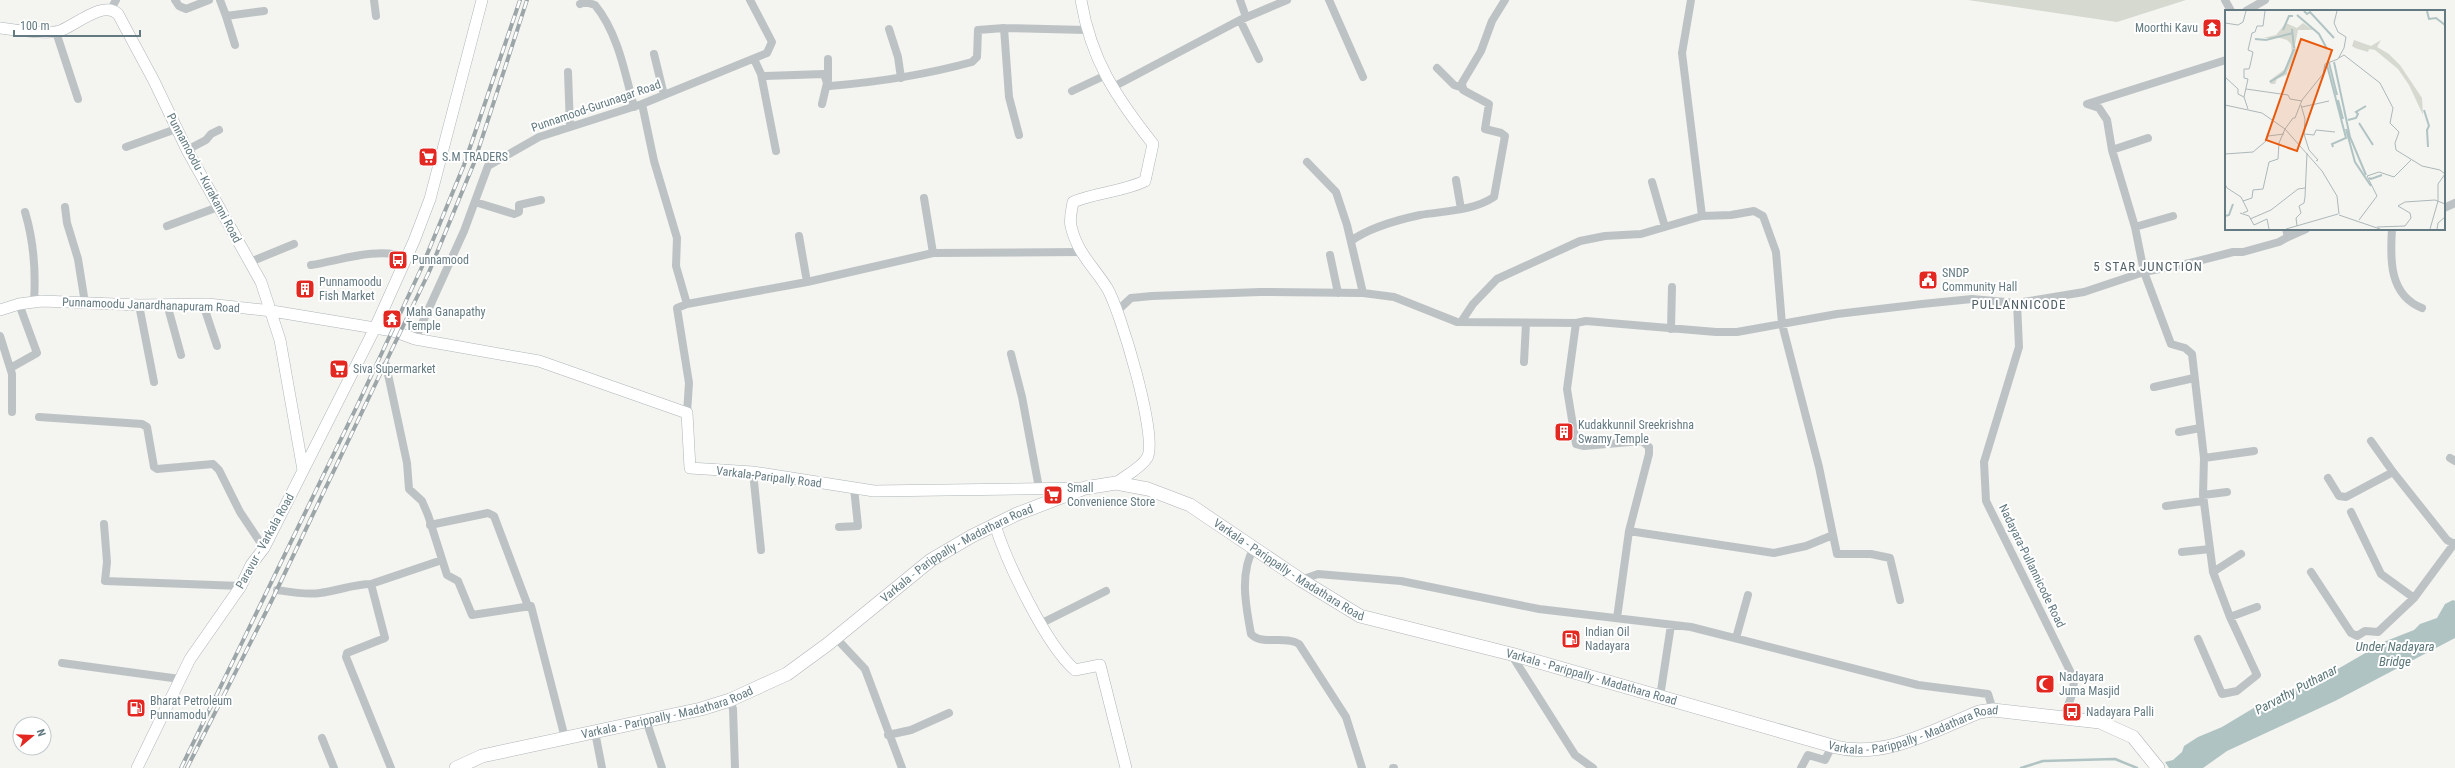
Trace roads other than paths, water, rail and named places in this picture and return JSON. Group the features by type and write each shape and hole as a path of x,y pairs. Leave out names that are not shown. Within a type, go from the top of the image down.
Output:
{"main road":[{"name":"Paravur - Varkala Road","path":"137,768 190,658 241,586 251,564 264,548 374,330 407,257 430,199 482,0"},
{"path":"1081,0 1086,30 1095,55 1126,109 1153,144 1145,181 1132,187 1090,195 1073,202 1070,225 1083,258 1108,289 1138,380 1146,410 1149,448 1147,458 1116,483"},
{"name":"Punnamoodu - Kurakanni Road","path":"56,32 114,4 117,13 128,31 176,130 261,282 272,311 280,340 303,470"},
{"path":"0,28 56,32"},
{"name":"Punnamoodu Janardhanapuram Road","path":"0,310 20,304 34,302 139,305 203,304 272,311 374,330"},
{"path":"374,330 393,332 415,339 539,361 687,412"},
{"name":"Varkala-Paripally Road","path":"687,412 690,468 753,472 874,491 1085,488"},
{"name":"Varkala - Parippally - Madathara Road","path":"456,768 482,756 594,732 730,700 787,674 836,638 931,560 995,525 1085,488 1116,483 1148,489 1190,505 1301,580 1360,616 1511,654 1832,746 1853,751 1870,751 1892,745 1979,712 1993,710 2100,722 2133,737 2158,768"},
{"path":"995,525 1003,552 1061,656 1075,670 1100,665 1126,768"}],"street":[{"path":"175,0 179,6 186,9 209,0"},
{"path":"220,0 235,45"},
{"path":"374,0 376,16"},
{"name":"Punnamood-Gurunagar Road","path":"415,339 464,231 488,166 539,137 638,105 767,53 772,42 750,0"},
{"path":"1240,0 1243,19 1259,59"},
{"path":"1113,87 1243,19 1278,2 1287,0"},
{"path":"1329,0 1363,77"},
{"path":"1463,88 1462,84 1480,51 1492,21 1505,0"},
{"path":"1690,0 1682,53 1702,216"},
{"path":"2225,0 2230,10"},
{"path":"2248,10 2265,0"},
{"path":"580,4 585,2 596,5 608,25 618,48 638,105 677,238 676,266 687,304"},
{"path":"226,16 264,11"},
{"path":"889,28 898,57 901,78"},
{"path":"827,84 847,85 901,78 972,62 977,57 978,30 1004,28 1086,30"},
{"path":"1004,28 1009,97 1019,135"},
{"path":"56,32 78,99"},
{"path":"654,54 664,95"},
{"path":"754,59 761,74 776,151"},
{"path":"822,104 827,84 828,59"},
{"path":"2198,639 2222,694 2237,691 2256,675 2230,617 2213,572 2208,525 2203,498 2204,458 2192,354 2185,348 2171,344 2144,272 2135,227 2112,150 2107,120 2103,112 2087,104 2225,60"},
{"path":"1351,241 1362,233 1392,223 1419,216 1461,209 1486,202 1494,197 1505,140 1501,132 1485,129 1489,104 1463,88 1454,85 1437,68"},
{"path":"568,72 570,127"},
{"path":"761,74 765,76 824,74 827,84"},
{"path":"1072,91 1106,75"},
{"path":"126,147 176,130"},
{"path":"187,150 206,140 211,134 219,130"},
{"path":"2112,150 2148,138"},
{"path":"1307,162 1336,192 1351,241 1363,293"},
{"path":"1456,180 1461,209"},
{"path":"1652,182 1665,227"},
{"path":"924,198 933,253"},
{"path":"475,202 514,214 519,212 521,203 541,200"},
{"path":"2445,208 2455,203"},
{"path":"65,207 67,223 78,259 85,303"},
{"path":"167,226 218,207"},
{"path":"1461,322 1473,304 1497,279 1580,241 1604,236 1641,234 1702,216 1731,215 1754,211 1763,216 1776,252 1782,324 1819,467 1837,554 1871,554 1890,558 1900,600"},
{"path":"25,212 33,241 36,269 34,302"},
{"path":"2135,227 2173,216"},
{"path":"1116,312 1131,298 1152,296 1228,292 1363,293 1394,297 1425,311 1461,322 1526,324 1576,323 1586,321 1671,329 1737,332 1837,314 1972,299 2017,302 2084,292 2144,272 2190,263 2233,252 2242,252 2279,242 2287,233 2301,230"},
{"path":"2392,230 2391,262 2394,278 2406,299 2410,303 2422,308"},
{"path":"798,236 807,282"},
{"path":"250,262 294,244"},
{"path":"687,412 689,383 677,308 687,304 807,282 933,253 1081,252"},
{"path":"311,265 381,253 407,257"},
{"path":"1330,255 1338,293"},
{"path":"1671,329 1672,287"},
{"name":"Nadayara-Pullannicode Road","path":"2017,302 2020,347 1984,462 1986,501 2074,680 2073,692 2063,719"},
{"path":"14,366 37,352 20,304"},
{"path":"167,304 181,355"},
{"path":"203,304 218,346"},
{"path":"139,305 154,382"},
{"path":"1576,323 1567,388 1576,444 1584,446 1642,441 1648,447 1649,454 1629,531 1617,618"},
{"path":"1524,362 1526,324"},
{"path":"0,336 12,374 12,412"},
{"path":"1011,354 1022,397 1038,488"},
{"path":"386,365 407,463 409,489 422,501 447,575 458,581 472,615 528,606"},
{"path":"2154,387 2194,378"},
{"path":"40,417 142,424 148,428 154,468 157,469 213,464 220,470 240,512 264,548"},
{"path":"2179,432 2200,428"},
{"path":"2311,572 2351,633 2357,636 2365,631 2378,632 2414,598 2454,544 2447,540 2371,441"},
{"path":"2204,458 2254,451"},
{"path":"753,472 761,550"},
{"path":"2328,478 2339,496 2346,497 2394,472"},
{"path":"839,527 858,526 854,488"},
{"path":"2166,506 2227,492"},
{"path":"2352,512 2381,574 2414,598"},
{"path":"430,525 488,513 494,516 528,606 531,606 565,738"},
{"path":"104,524 107,562 105,581 241,586"},
{"path":"1629,531 1774,552 1806,546 1833,535"},
{"path":"1254,548 1249,557 1244,575 1251,634 1257,639 1293,640 1299,644 1346,717 1362,768"},
{"path":"2182,552 2210,549"},
{"path":"2213,572 2241,554"},
{"path":"277,590 318,594 360,584 371,584 442,560"},
{"path":"1301,580 1318,574 1401,581 1538,609 1691,627 1918,686 1988,694 1993,710"},
{"path":"371,584 385,638 352,649 347,653 346,657 391,768"},
{"path":"1042,623 1106,591"},
{"path":"1736,638 1748,594"},
{"path":"2230,617 2257,607"},
{"path":"1660,697 1671,625"},
{"path":"836,638 865,669 888,735 902,768"},
{"path":"1511,654 1575,756 1593,768"},
{"path":"62,663 180,679"},
{"path":"730,700 733,709 735,768"},
{"path":"888,735 911,730 949,713"},
{"path":"646,720 662,768"},
{"path":"594,732 602,768"},
{"path":"322,738 334,768"},
{"path":"1801,768 1808,755 1825,760 1832,746"}],"water":[{"name":"Under Nadayara Bridge","path":"2453,600 2455,601 2455,638 2335,701 2227,751 2203,768 2169,768 2165,762 2173,760 2182,752 2184,746 2198,737 2222,727 2262,703 2336,670 2386,641 2414,630 2420,624 2437,618 2445,604"}],"waterway":[{"path":"2021,768 2043,761 2115,759 2137,768"}],"railway":[{"path":"181,768 358,404 421,269 464,165 520,0"},
{"path":"187,768 271,602 429,272 474,163 527,0"}],"place":[{"name":"Moorthi Kavu","path":"2212,28"},
{"name":"S.M TRADERS","path":"428,157"},
{"name":"Punnamood","path":"398,260"},
{"name":"SNDP Community Hall","path":"1928,280"},
{"name":"Punnamoodu Fish Market","path":"305,289"},
{"name":"Maha Ganapathy Temple","path":"392,319"},
{"name":"Siva Supermarket","path":"339,369"},
{"name":"Kudakkunnil Sreekrishna Swamy Temple","path":"1564,432"},
{"name":"Small Convenience Store","path":"1053,495"},
{"name":"Indian Oil Nadayara","path":"1571,639"},
{"name":"Nadayara Juma Masjid","path":"2045,684"},
{"name":"Bharat Petroleum Punnamodu","path":"136,708"},
{"name":"Nadayara Palli","path":"2072,712"}],"district":[{"name":"5 STAR JUNCTION","path":"2148,266"},
{"name":"PULLANNICODE","path":"2019,304"}],"water label":[{"name":"Parvathy Puthanar","path":"2296,689"}]}
